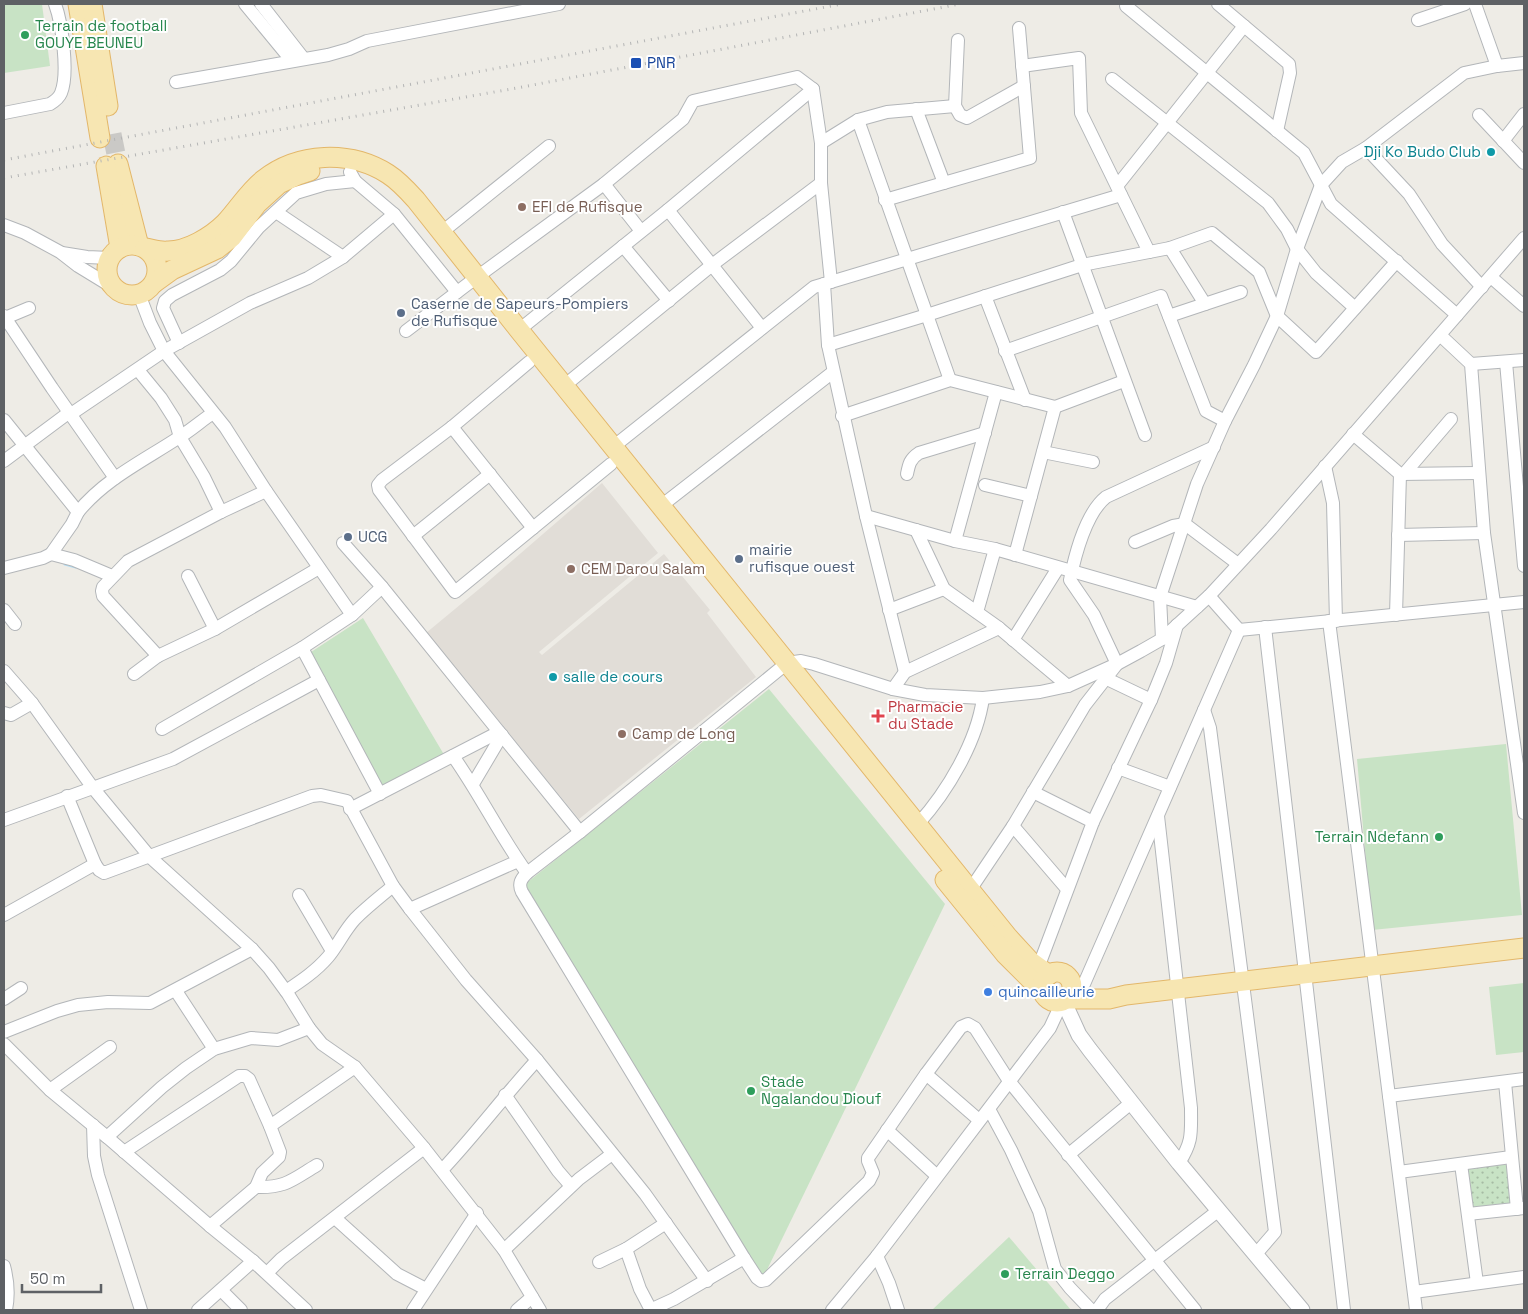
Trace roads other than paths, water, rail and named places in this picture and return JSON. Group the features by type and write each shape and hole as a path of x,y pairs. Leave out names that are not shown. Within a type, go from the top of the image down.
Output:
{"main road":[{"path":"78,4 106,136 92,4"},
{"path":"115,253 126,246 167,252 180,249 207,237 224,223 262,181 278,170 312,159 330,157 352,159 389,174 416,200 442,232 467,284 518,330 564,386 612,455 783,666 918,824 1008,938 1043,971 1058,972 1077,982 1108,992 1126,995"},
{"path":"154,283 156,277 154,258 142,247 112,165 115,253 107,270 108,277 114,288 125,294 144,292 172,270 217,250 232,237 257,204 279,184 298,175 318,169 340,170 353,176 360,174 380,183 396,195 529,362 612,455 661,506 977,921 1005,954 1057,998 1109,999 1126,995 1524,948"},
{"path":"1043,971 1044,981 1057,998"},
{"path":"1057,998 1072,990 1077,982"}],"street":[{"path":"4,113 50,104 57,100 61,93 64,80 62,31 54,4"},
{"path":"245,4 298,60"},
{"path":"260,4 298,60"},
{"path":"176,82 328,55 367,41 559,4"},
{"path":"1218,4 1289,64 1290,73 1278,131"},
{"path":"1418,20 1465,4"},
{"path":"1475,4 1497,66"},
{"path":"1126,6 1304,153 1331,204 1457,315"},
{"path":"529,362 452,427 378,485 379,490 456,592 533,528 612,455 762,328 814,287 1063,212 1119,190 1167,123 1244,26"},
{"path":"885,200 1030,158 1019,28"},
{"path":"958,40 956,106 960,115 967,118 1024,86"},
{"path":"1022,66 1079,58 1081,113 1150,252"},
{"path":"1162,639 1160,597 1197,484 1225,421 1254,366 1277,316 1297,249 1322,185 1342,162 1366,148 1464,73 1524,63"},
{"path":"406,331 604,184 683,119 693,101 797,77 813,89 821,143 828,346 842,416 905,672"},
{"path":"1112,80 1268,203 1287,229 1297,249 1316,273 1355,308"},
{"path":"518,330 668,210 813,89"},
{"path":"821,143 858,120 887,112 956,106"},
{"path":"916,109 944,183"},
{"path":"1503,141 1524,114"},
{"path":"1479,115 1524,164"},
{"path":"858,120 950,380"},
{"path":"442,232 549,146"},
{"path":"1366,148 1409,194 1442,244 1482,286"},
{"path":"179,343 163,308 166,301 172,295 220,270 231,261 259,227 296,194 353,176 467,284"},
{"path":"564,386 712,265 821,183"},
{"path":"604,184 641,232"},
{"path":"668,210 762,328"},
{"path":"276,212 343,257"},
{"path":"1063,212 1145,435"},
{"path":"4,461 67,414 70,414 138,370 164,351 250,303 308,278 343,257 394,214"},
{"path":"4,224 60,252 78,266 114,288"},
{"path":"828,346 1082,265 1170,248 1212,233 1259,272 1277,316 1316,352 1397,261"},
{"path":"1195,1310 1068,1155 1010,1081 975,1028 968,1024 961,1028 926,1074 868,1158 873,1173 869,1181 766,1280 761,1281 744,1258 520,887 520,881 527,873 783,666 801,661 893,689 925,695 983,698 1040,692 1068,686 1117,664 1162,639 1209,596 1271,529 1524,238"},
{"path":"623,246 669,301"},
{"path":"1170,248 1205,304"},
{"path":"60,252 88,258 115,253"},
{"path":"1491,276 1524,306"},
{"path":"1169,316 1241,292"},
{"path":"138,294 150,324 164,351 225,427 266,491 352,615"},
{"path":"985,296 1025,400"},
{"path":"1005,351 1161,296 1206,412 1225,421"},
{"path":"29,308 5,317 114,478"},
{"path":"1440,335 1471,364 1484,533 1494,605 1519,737 1524,813"},
{"path":"1471,364 1524,360"},
{"path":"1506,362 1521,485 1524,566"},
{"path":"138,370 161,398 175,420 180,437 204,477 221,512"},
{"path":"661,506 833,372"},
{"path":"842,416 950,380 1055,407 1124,381"},
{"path":"955,541 996,392"},
{"path":"1015,555 1055,407"},
{"path":"4,568 43,558 51,554 88,500 114,478 180,437 213,413"},
{"path":"4,420 78,512"},
{"path":"1396,615 1402,474 1451,420"},
{"path":"452,427 533,528"},
{"path":"907,474 909,463 919,453 985,433"},
{"path":"1353,434 1402,474 1478,473"},
{"path":"1117,664 1094,615 1070,580 1089,519 1099,503 1106,497 1214,446"},
{"path":"1043,452 1093,462"},
{"path":"1326,466 1333,503 1332,621 1372,966 1416,1310"},
{"path":"413,536 490,474"},
{"path":"985,485 1031,496"},
{"path":"158,656 103,596 103,587 128,561 221,512 266,491"},
{"path":"866,516 955,541 995,549 1197,606"},
{"path":"1135,542 1173,526 1185,524 1238,564"},
{"path":"916,530 944,589 999,628 1068,686"},
{"path":"1398,534 1484,533"},
{"path":"343,543 382,587 580,832"},
{"path":"977,612 995,549"},
{"path":"51,554 74,560 112,576"},
{"path":"134,674 158,656 215,629 320,568"},
{"path":"1013,640 1058,568"},
{"path":"188,576 215,629"},
{"path":"162,729 302,648 352,615 382,587"},
{"path":"889,610 944,589"},
{"path":"1209,596 1239,630"},
{"path":"1239,630 1524,602"},
{"path":"4,610 15,624"},
{"path":"1043,971 1067,889 1093,822 1166,663 1177,625"},
{"path":"1264,627 1344,1310"},
{"path":"893,689 905,672 999,628"},
{"path":"1077,982 1158,816 1239,630"},
{"path":"302,648 380,794"},
{"path":"970,890 1013,826 1085,705 1117,664"},
{"path":"4,671 32,703 93,788 150,857 252,949 286,991 309,1028 322,1044 355,1067 424,1148 477,1213 504,1250 540,1310"},
{"path":"1105,678 1150,700"},
{"path":"4,820 173,759 319,680"},
{"path":"918,824 933,808 957,768 976,730 983,698"},
{"path":"4,713 11,715 32,703"},
{"path":"1204,710 1210,728 1275,1232 1256,1254"},
{"path":"350,809 453,756 501,734"},
{"path":"473,784 501,734"},
{"path":"453,756 473,784 527,873"},
{"path":"1118,768 1170,786"},
{"path":"1033,792 1093,822"},
{"path":"67,796 96,864 99,870 104,872 150,857 312,796 321,794 347,801 393,886 410,909 466,980 537,1060 666,1223 707,1281"},
{"path":"1158,816 1191,1108 1191,1133 1188,1149 1179,1163"},
{"path":"1013,826 1067,889"},
{"path":"410,909 518,861"},
{"path":"4,916 96,864"},
{"path":"286,991 323,962 355,919 393,886"},
{"path":"299,895 332,951"},
{"path":"4,1032 68,1007 108,1002 144,1004 156,1001 252,949"},
{"path":"4,999 20,988"},
{"path":"176,991 214,1049"},
{"path":"832,1310 877,1256 1050,1028 1051,1015 1057,998"},
{"path":"1057,998 1084,1043 1131,1103 1302,1310"},
{"path":"107,1137 162,1087 214,1049 251,1038 278,1040 309,1028"},
{"path":"4,1044 50,1090 254,1261 306,1310"},
{"path":"50,1090 110,1047"},
{"path":"442,1170 467,1143 504,1095 537,1060"},
{"path":"270,1126 355,1067"},
{"path":"926,1074 979,1120"},
{"path":"124,1152 239,1076 245,1076 249,1079 280,1152 279,1158 262,1173 256,1187 210,1226"},
{"path":"1389,1096 1524,1079"},
{"path":"1468,1214 1521,1208 1511,1157 1504,1082"},
{"path":"504,1095 558,1171 571,1186"},
{"path":"1068,1155 1131,1103"},
{"path":"989,1108 1039,1211 1055,1269 1070,1288 1092,1310"},
{"path":"93,1125 94,1156 98,1175 140,1310"},
{"path":"887,1130 937,1176"},
{"path":"267,1273 282,1259 424,1148"},
{"path":"504,1250 584,1174 612,1154"},
{"path":"1399,1172 1511,1157"},
{"path":"1461,1164 1477,1284"},
{"path":"256,1187 273,1188 283,1185 317,1165"},
{"path":"1097,1310 1106,1299 1219,1210"},
{"path":"413,1310 477,1213"},
{"path":"335,1218 390,1269 426,1289"},
{"path":"599,1262 626,1249 666,1223"},
{"path":"626,1249 640,1289 651,1310 707,1281 744,1258"},
{"path":"877,1256 889,1282 898,1310"},
{"path":"198,1310 254,1261"},
{"path":"4,1266 8,1285 6,1310"},
{"path":"1414,1292 1524,1277"},
{"path":"221,1290 239,1310"},
{"path":"516,1310 532,1297"}],"waterway":[{"path":"64,562 76,567"}],"tunnel":[{"path":"112,134 118,164"}],"railway":[{"path":"4,160 842,4"},
{"path":"4,178 517,88 960,4"}],"place":[{"name":"Terrain de football GOUYE BEUNEU","path":"25,35"},
{"name":"PNR","path":"636,63"},
{"name":"Dji Ko Budo Club","path":"1491,152"},
{"name":"EFI de Rufisque","path":"522,207"},
{"name":"Caserne de Sapeurs-Pompiers de Rufisque","path":"401,313"},
{"name":"UCG","path":"348,537"},
{"name":"mairie rufisque ouest","path":"739,559"},
{"name":"CEM Darou Salam","path":"571,569"},
{"name":"salle de cours","path":"553,677"},
{"name":"Pharmacie du Stade","path":"878,716"},
{"name":"Camp de Long","path":"622,734"},
{"name":"Terrain Ndefann","path":"1439,837"},
{"name":"quincailleurie","path":"988,992"},
{"name":"Stade Ngalandou Diouf","path":"751,1091"},
{"name":"Terrain Deggo","path":"1005,1274"}]}
